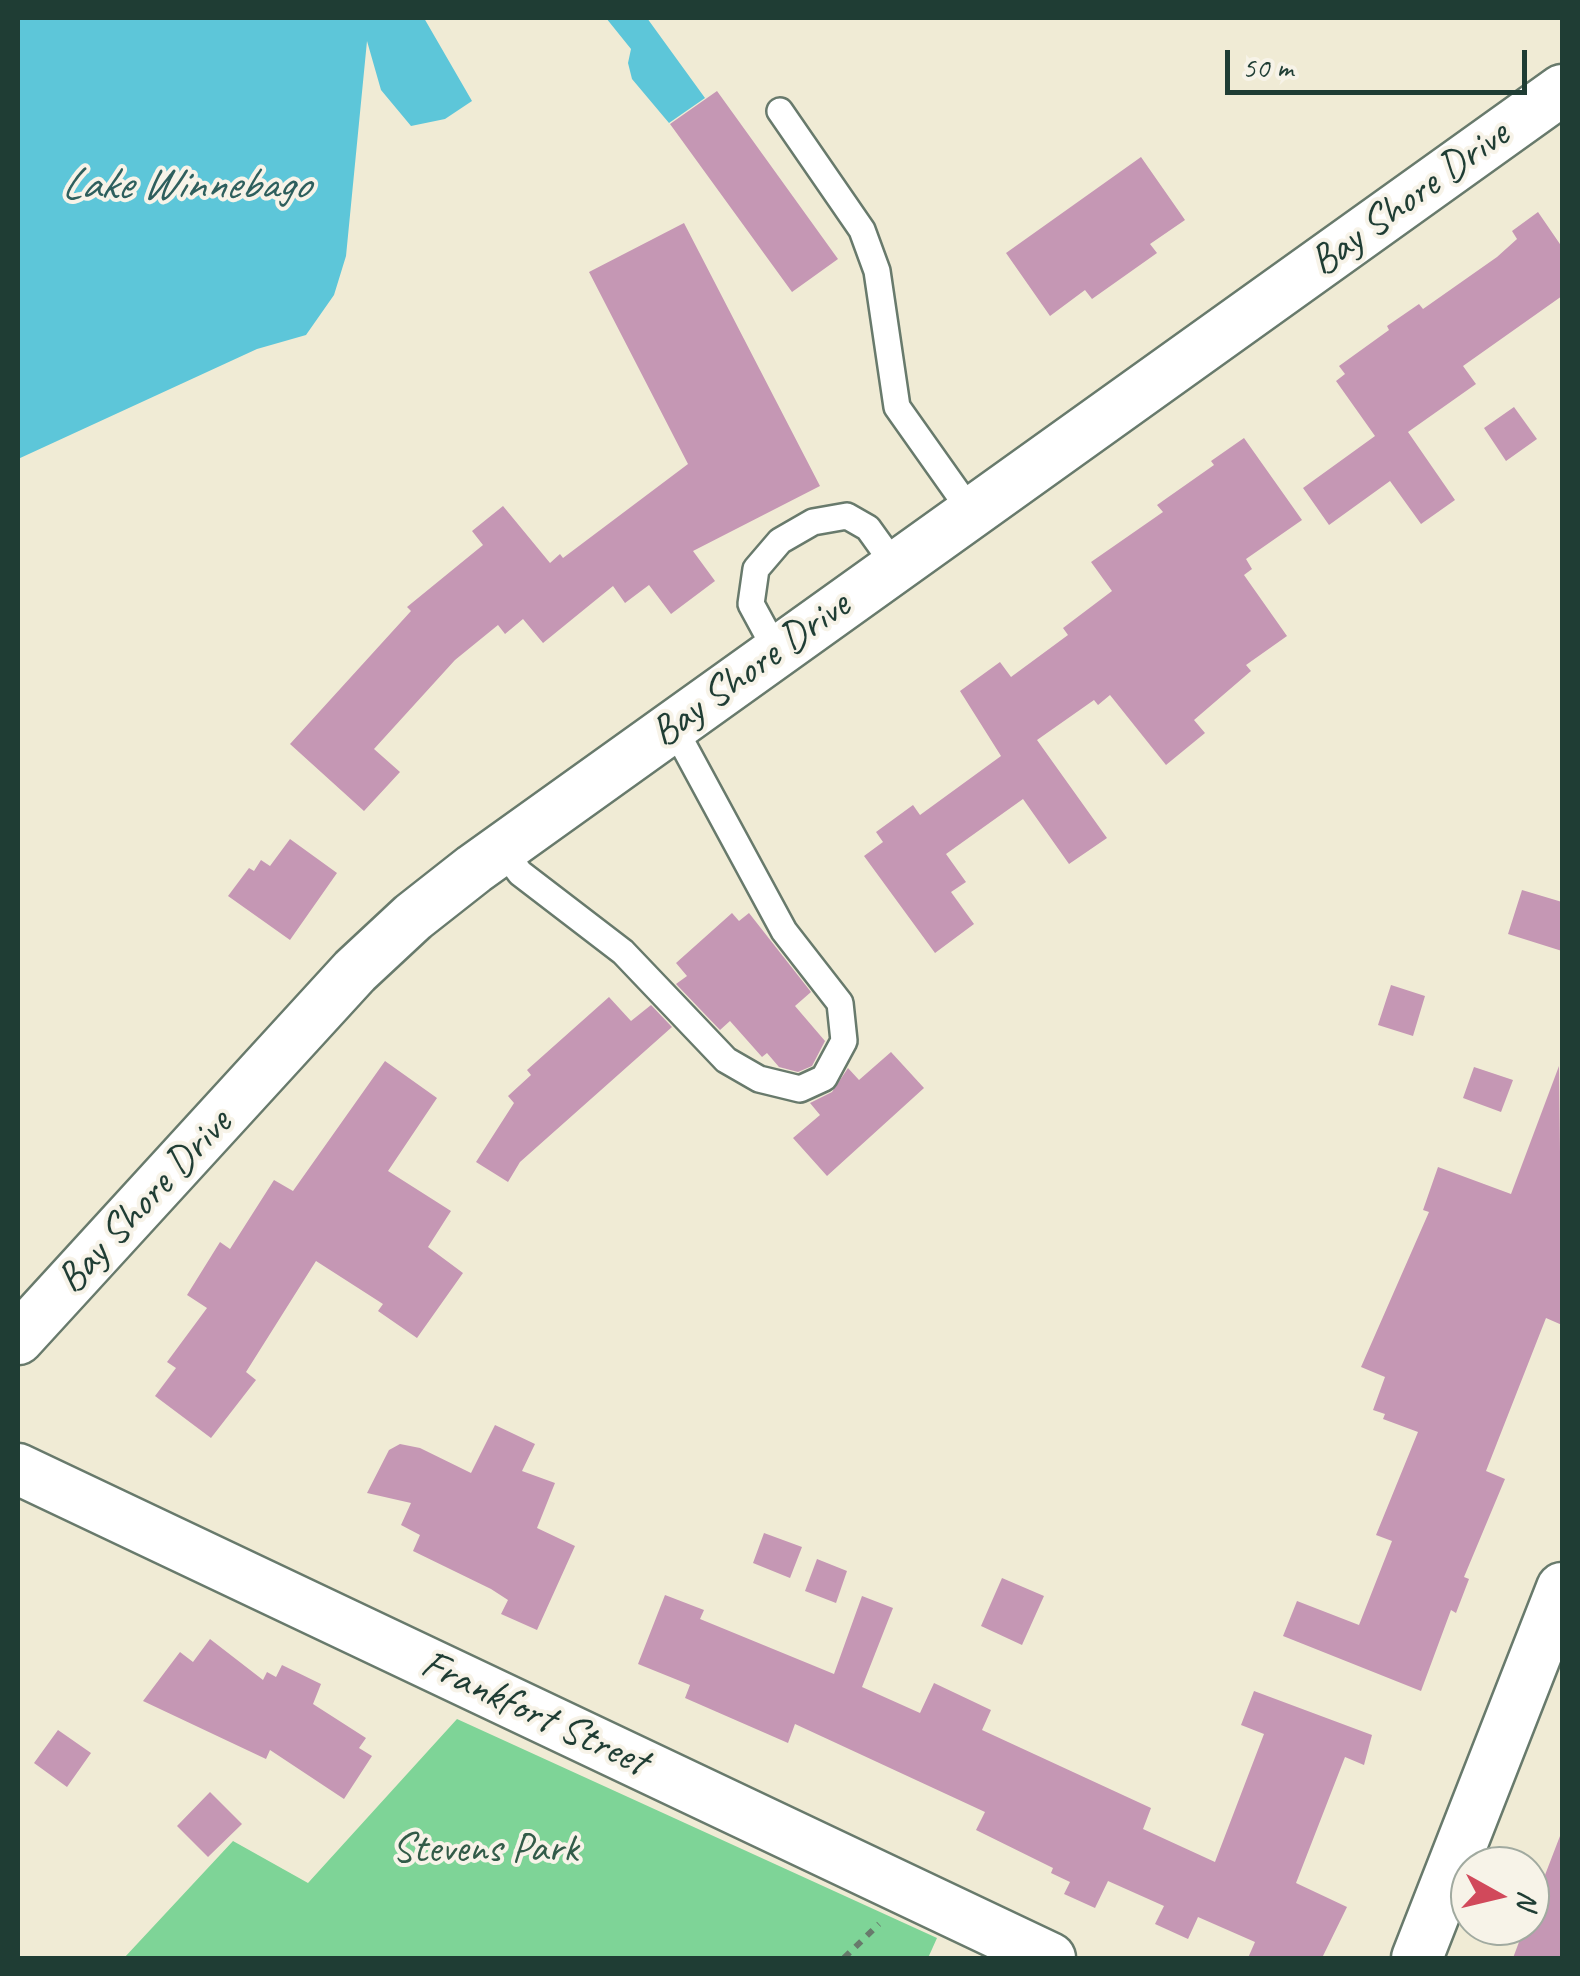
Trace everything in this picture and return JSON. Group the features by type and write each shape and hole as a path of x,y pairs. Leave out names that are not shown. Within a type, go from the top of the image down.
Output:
{"street":[{"name":"Bay Shore Drive","path":"18,1339 356,971 413,917 502,849 1562,90"},
{"name":"Frankfort Street","path":"18,1469 1050,1958"},
{"path":"1417,1958 1562,1588"}],"lane":[{"path":"780,111 862,230 877,271 898,407 972,513"},
{"path":"777,652 751,604 756,569 780,541 812,522 848,516 868,528 896,567"},
{"path":"502,849 520,872 624,952 726,1060 759,1079 800,1089 824,1078 844,1041 840,1003 784,931 673,726"}],"green space":[{"name":"Stevens Park","path":"457,1719 937,1938 928,1958 124,1958 233,1841 308,1883"}],"water":[{"name":"Lake Winnebago","path":"18,18 424,18 472,101 445,119 411,126 381,90 367,41 346,256 334,295 306,335 257,349 18,459"},
{"path":"606,18 647,18 705,98 669,123 632,79 628,63 631,49"}],"building":[{"path":"717,91 838,259 792,292 670,124"},
{"path":"1141,157 1185,220 1150,244 1157,253 1092,299 1085,290 1050,316 1006,253"},
{"path":"1538,212 1562,247 1562,296 1463,366 1476,384 1408,432 1455,500 1421,524 1390,481 1329,525 1303,488 1375,436 1336,381 1345,374 1339,366 1389,330 1387,326 1419,304 1423,309 1497,257 1517,239 1512,231"},
{"path":"684,223 820,486 693,551 715,581 671,614 649,585 625,603 613,586 543,643 523,619 505,634 498,625 455,660 374,749 400,772 364,811 290,744 411,611 407,607 483,545 472,531 503,506 550,563 560,554 563,558 688,464 589,272"},
{"path":"1514,407 1537,439 1506,461 1484,428"},
{"path":"1244,438 1302,520 1246,559 1252,569 1244,575 1287,636 1246,665 1251,671 1194,720 1205,733 1166,765 1110,695 1098,705 1094,700 1037,740 1107,838 1069,864 1023,799 946,854 966,882 951,892 974,924 935,953 864,856 883,842 876,832 913,805 920,815 1001,756 960,691 1000,662 1011,677 1068,635 1063,628 1112,591 1091,562 1163,512 1157,505 1214,465 1211,461"},
{"path":"290,839 337,873 290,940 228,896 249,868 254,871 261,860 270,866"},
{"path":"1522,890 1562,902 1562,951 1508,934"},
{"path":"732,913 739,921 749,913 811,992 795,1006 825,1041 812,1066 798,1072 779,1067 767,1053 762,1057 730,1021 720,1030 676,984 687,976 676,963"},
{"path":"1391,985 1425,996 1413,1036 1378,1025"},
{"path":"609,997 631,1021 651,1005 672,1027 520,1162 508,1182 476,1162 514,1103 508,1096 531,1075 527,1070"},
{"path":"891,1052 924,1088 827,1176 793,1138 820,1115 810,1103 832,1092 848,1068 859,1080"},
{"path":"385,1061 437,1098 388,1171 451,1211 428,1247 463,1273 417,1338 378,1311 383,1304 316,1261 246,1372 256,1380 211,1438 155,1396 176,1368 167,1362 207,1308 187,1295 220,1242 230,1249 274,1180 293,1191"},
{"path":"1559,1066 1562,1325 1546,1318 1486,1471 1505,1479 1464,1577 1469,1579 1456,1613 1451,1610 1421,1691 1283,1636 1297,1601 1359,1625 1392,1541 1376,1535 1418,1432 1383,1419 1385,1414 1373,1410 1385,1377 1361,1367 1429,1212 1423,1210 1438,1167 1511,1194"},
{"path":"1474,1067 1513,1080 1501,1112 1463,1098"},
{"path":"495,1425 535,1444 522,1471 555,1483 537,1528 575,1546 537,1630 501,1614 508,1600 491,1589 413,1551 420,1535 401,1525 411,1503 367,1493 389,1450 400,1444 420,1448 471,1473"},
{"path":"764,1533 802,1547 790,1578 753,1563"},
{"path":"817,1559 847,1571 836,1603 805,1591"},
{"path":"1002,1578 1044,1596 1022,1645 981,1626"},
{"path":"665,1595 704,1610 700,1619 834,1674 862,1596 893,1608 862,1687 920,1713 934,1683 991,1710 982,1730 1151,1808 1143,1829 1215,1862 1264,1734 1241,1725 1254,1691 1372,1735 1364,1765 1345,1757 1296,1883 1347,1907 1322,1958 1248,1958 1255,1942 1198,1917 1188,1939 1155,1924 1164,1906 1108,1881 1095,1908 1064,1894 1070,1882 1051,1873 1053,1868 976,1830 985,1812 795,1724 788,1743 685,1698 690,1685 638,1664"},
{"path":"210,1639 263,1680 267,1672 276,1677 282,1665 321,1684 313,1704 366,1738 359,1748 372,1756 344,1799 270,1750 266,1759 143,1701 180,1652 193,1662"},
{"path":"58,1730 91,1753 67,1787 34,1763"},
{"path":"210,1792 242,1824 208,1857 177,1826"},
{"path":"1560,1836 1562,1958 1513,1958 1518,1946 1550,1946 1550,1862"}]}
